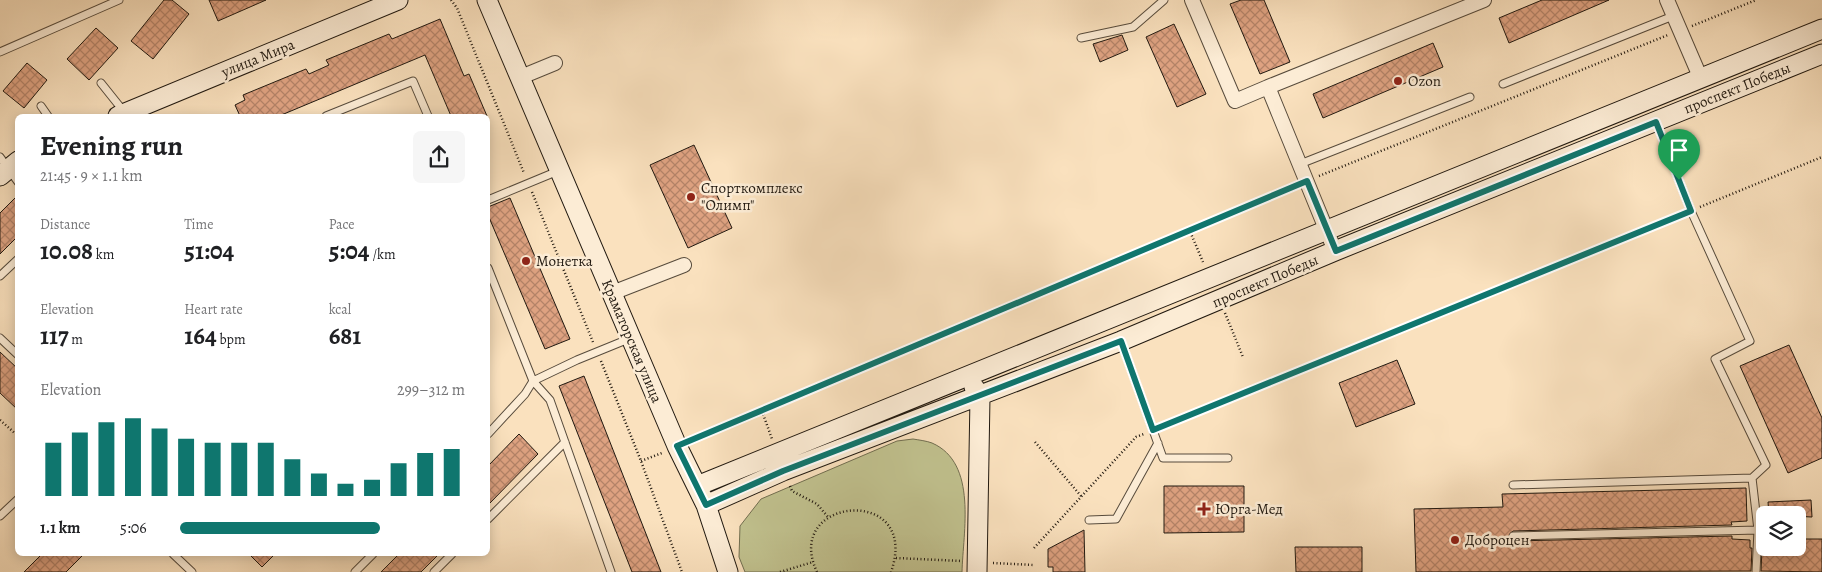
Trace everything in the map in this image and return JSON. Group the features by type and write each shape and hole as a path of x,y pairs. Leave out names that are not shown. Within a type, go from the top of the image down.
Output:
{"main road":[{"name":"улица Мира","path":"123,114 398,0"},
{"name":"Краматорская улица","path":"487,0 677,446 706,505 728,572"},
{"path":"697,486 1822,29"},
{"name":"проспект Победы","path":"706,505 783,471 980,397 1121,341 1336,251 1822,54"},
{"path":"968,377 980,397 977,572"}],"street":[{"path":"1192,0 1235,101 1484,0"},
{"path":"1666,0 1701,79"},
{"path":"521,77 555,63"},
{"path":"1268,87 1336,251"},
{"path":"612,293 684,265"}],"lane":[{"path":"0,52 119,0"},
{"path":"1081,38 1133,27 1164,0"},
{"path":"1503,84 1673,16"},
{"path":"331,114 413,81 427,114"},
{"path":"101,83 120,114"},
{"path":"1300,164 1470,97"},
{"path":"41,106 47,114"},
{"path":"1513,484 1752,478 1766,465 1715,359 1750,341 1691,211 1656,122"},
{"path":"490,199 561,170"},
{"path":"0,276 15,261"},
{"path":"490,273 534,381 550,400 611,572"},
{"path":"0,338 15,352"},
{"path":"490,432 525,394 534,381 632,338"},
{"path":"1121,341 1164,458 1228,458"},
{"path":"490,517 565,442"},
{"path":"1089,520 1116,519 1158,443"},
{"path":"1752,478 1756,513"},
{"path":"0,516 15,501"},
{"path":"1514,536 1756,530"},
{"path":"175,556 192,572"},
{"path":"355,572 371,556"},
{"path":"434,572 450,556"},
{"path":"1756,572 1757,556"}],"path":[{"path":"451,0 457,8 597,352 641,461 682,572"},
{"path":"641,461 1307,181 1756,0"},
{"path":"1034,548 1136,437 1822,157"},
{"path":"0,420 15,433"},
{"path":"1035,442 1082,496"},
{"path":"817,572 812,562 812,546 817,530 828,517 843,510 860,509 876,515 888,526 896,541 896,558 891,572"},
{"path":"780,572 812,562"}],"green space":[{"path":"913,439 932,443 947,453 956,466 962,482 965,500 965,519 962,572 745,572 739,557 740,526 761,499 897,441"}],"building":[{"path":"164,0 172,0 189,14 153,59 131,41"},
{"path":"209,0 266,0 218,21"},
{"path":"1241,0 1264,0 1290,62 1260,74 1230,4"},
{"path":"1542,0 1609,0 1509,43 1499,18"},
{"path":"440,19 464,76 469,74 486,114 450,114 425,55 284,114 239,114 235,105 245,100 243,95 306,69 309,74 329,65 326,60 389,34 392,39"},
{"path":"1174,24 1206,94 1177,107 1146,37"},
{"path":"96,28 118,48 89,80 67,59"},
{"path":"1122,35 1128,50 1100,62 1093,44"},
{"path":"1433,43 1443,67 1323,118 1313,94"},
{"path":"27,63 47,80 24,108 3,91"},
{"name":"Спорткомплекс \"Олимп\"","path":"694,145 732,228 688,248 650,165"},
{"path":"15,198 15,239 0,254 0,213"},
{"path":"510,198 570,339 545,349 490,220 490,206"},
{"path":"1789,345 1822,418 1822,458 1788,473 1740,366"},
{"path":"0,352 15,366 15,407 0,393"},
{"path":"1397,360 1415,404 1356,427 1339,383"},
{"path":"584,376 661,572 632,572 559,386"},
{"path":"519,434 538,454 490,503 490,464"},
{"name":"Юрга-Мед","path":"1164,486 1244,486 1244,532 1164,533"},
{"path":"1746,488 1747,521 1731,522 1732,525 1513,531 1508,537 1513,541 1732,536 1732,539 1750,540 1750,548 1752,548 1751,571 1416,572 1414,509 1503,507 1502,494"},
{"path":"1811,500 1812,517 1806,517 1806,506 1768,506 1768,502"},
{"path":"1084,530 1085,572 1053,572 1053,567 1048,567 1048,549"},
{"path":"1806,539 1822,539 1822,572 1761,571 1762,556 1806,556"},
{"path":"1295,547 1362,547 1362,572 1296,572"},
{"path":"40,556 82,556 66,572 24,572"},
{"path":"251,556 273,556 262,567"},
{"path":"397,556 437,556 421,572 381,572"}],"place":[{"name":"Ozon","path":"1398,81"},
{"name":"Спорткомплекс \"Олимп\"","path":"691,197"},
{"name":"Монетка","path":"526,261"},
{"name":"Юрга-Мед","path":"1204,509"},
{"name":"Доброцен","path":"1455,540"}],"route":[{"path":"1656,122 1679,180 1691,211 1153,430 1121,341 980,397 783,471 706,505 677,446 1189,229 1307,181 1336,251 1656,122"}]}
